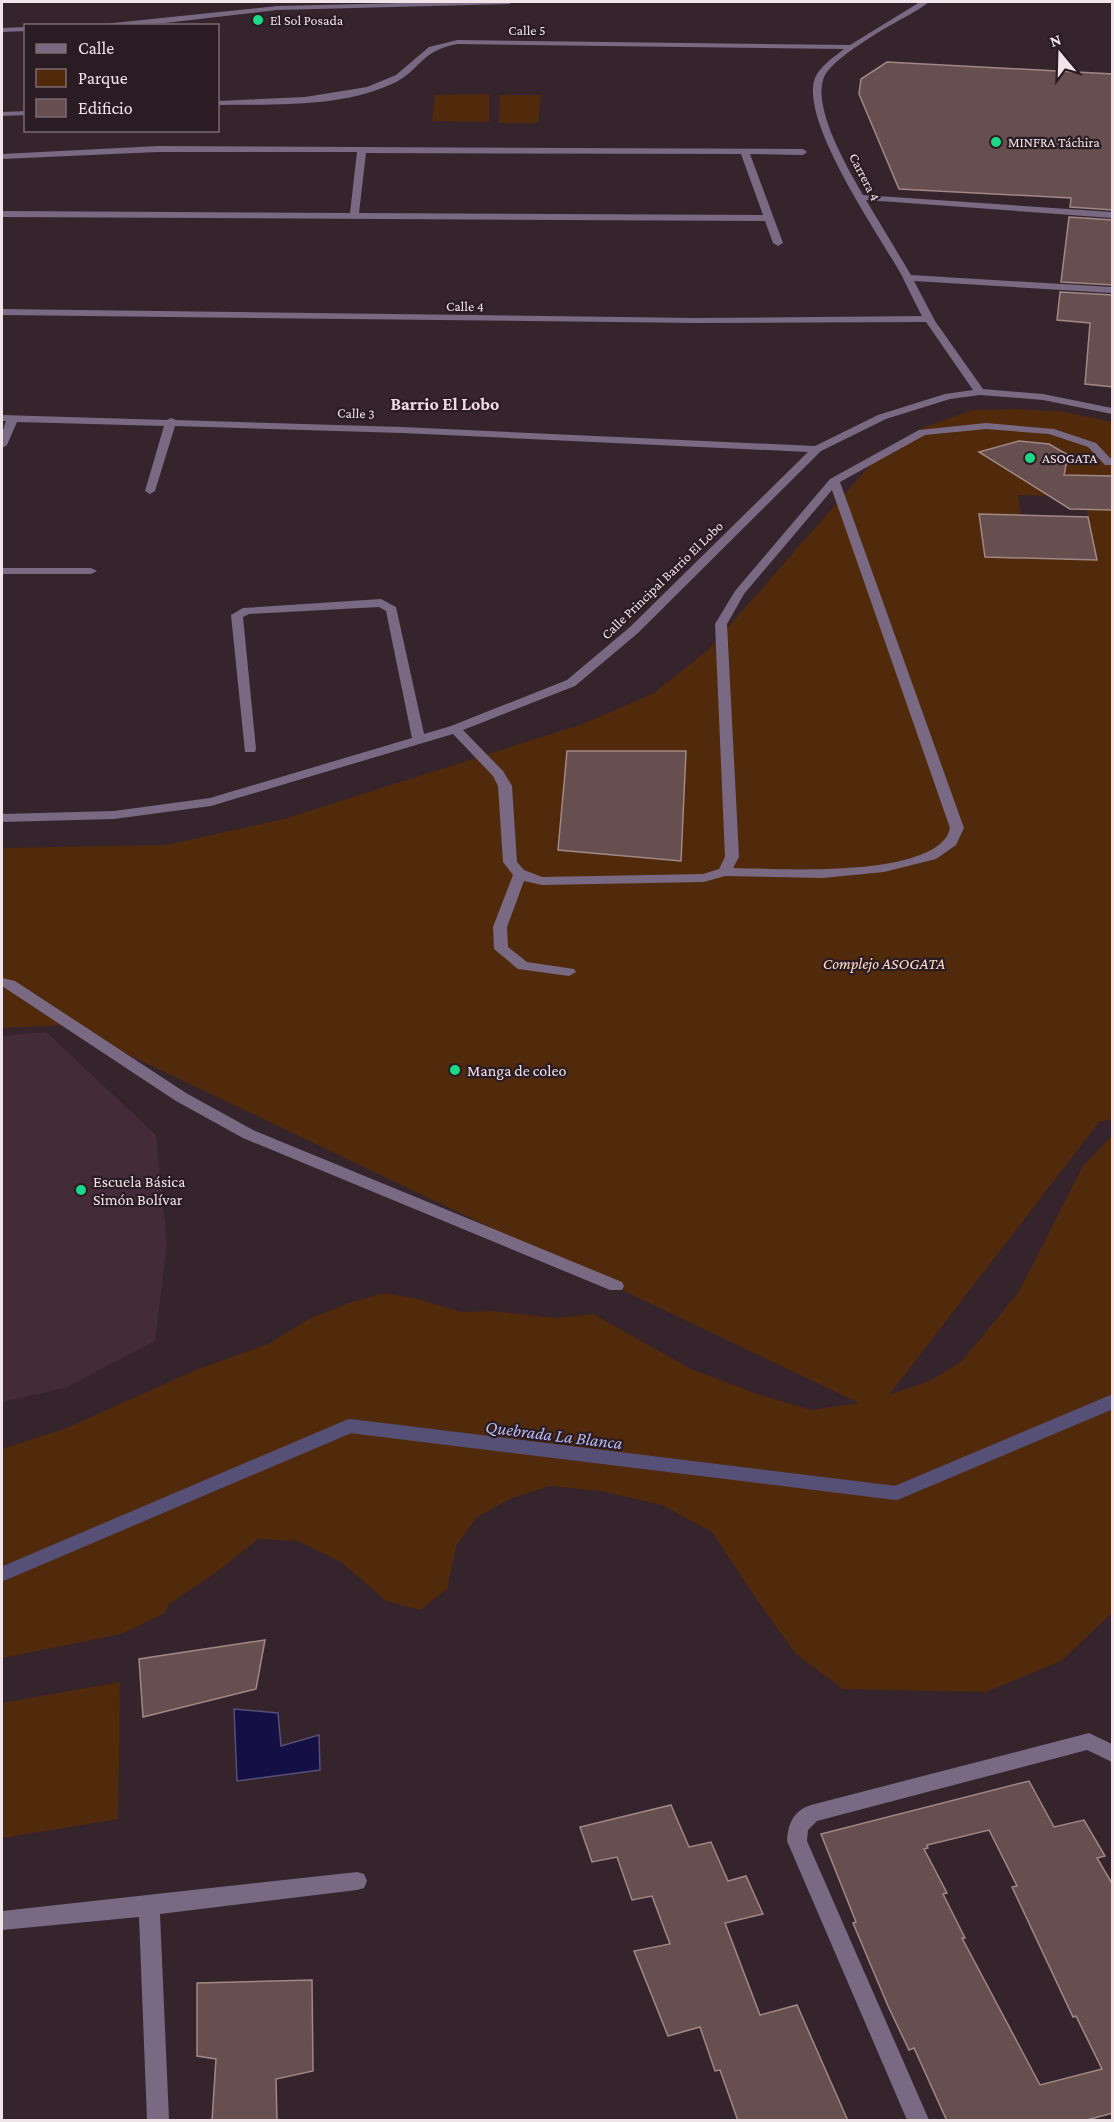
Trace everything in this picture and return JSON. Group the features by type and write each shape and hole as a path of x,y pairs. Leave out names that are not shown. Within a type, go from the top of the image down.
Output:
{"street":[{"path":"118,24 278,8 509,2"},
{"name":"Carrera 4","path":"925,2 853,47 828,68 819,79 817,96 825,127 859,197 907,278 928,319 980,392"},
{"path":"2,30 24,29"},
{"name":"Calle 5","path":"219,104 355,92 388,83 409,70 424,50 436,44 457,42 853,47"},
{"path":"2,114 24,113"},
{"path":"5,159 158,149 803,152"},
{"path":"354,215 362,149"},
{"path":"746,153 767,218 778,243"},
{"path":"859,197 1113,215"},
{"path":"2,214 767,218"},
{"path":"907,278 1113,290"},
{"name":"Calle 4","path":"2,312 580,321 751,322 928,319"},
{"name":"Calle Principal Barrio El Lobo","path":"2,818 114,815 212,802 455,729 571,683 642,623 817,448 852,429 914,406 949,396 980,392 1043,397 1113,411"},
{"name":"Calle 3","path":"2,418 171,421 719,442 817,448"},
{"path":"2,445 13,418"},
{"path":"150,491 171,421"},
{"path":"724,872 732,857 721,624 739,593 834,481 923,432 953,427 1019,427 1073,436 1092,445 1109,463"},
{"path":"455,729 498,774 505,786 510,862 520,874 542,881 704,878 724,872 823,874 884,868 931,856 951,842 957,828 834,481"},
{"path":"2,571 91,571"},
{"path":"250,749 237,615 246,611 370,603 381,603 392,609 418,740"},
{"path":"520,874 500,927 501,949 523,966 569,972"},
{"path":"2,982 10,984 181,1097 248,1134 616,1286"},
{"path":"918,2121 797,1842 798,1826 811,1814 1089,1741 1113,1754"},
{"path":"2,1921 357,1881"},
{"path":"149,1906 158,2121"}],"shaded area":[{"name":"Escuela Básica Simón Bolívar","path":"46,1032 156,1135 167,1244 155,1341 65,1388 2,1402 2,1036"},
{"path":"234,1709 278,1713 281,1746 319,1735 320,1770 237,1781"}],"green space":[{"path":"489,94 489,122 432,121 435,95"},
{"path":"500,95 541,95 538,123 499,123"},
{"name":"Complejo ASOGATA","path":"1015,409 1065,412 1112,422 1112,476 1066,496 1018,495 1021,515 979,514 985,557 1097,560 1086,509 1112,510 1112,1119 1099,1122 889,1395 929,1381 961,1362 1018,1293 1083,1166 1112,1136 1112,1613 1061,1661 986,1692 843,1689 796,1654 712,1532 662,1505 601,1491 550,1486 512,1498 477,1517 456,1546 447,1589 420,1610 386,1601 341,1562 298,1541 258,1539 218,1571 169,1604 165,1613 121,1634 2,1658 2,1449 64,1429 196,1370 268,1344 309,1319 349,1303 385,1293 418,1299 461,1312 492,1311 557,1318 593,1314 691,1369 757,1394 811,1410 859,1403 66,1025 2,1028 2,848 166,845 284,819 583,724 654,693 708,650 873,462 922,428 973,410","holes":["1019,441 1049,444 1068,455 1042,476 1012,472 993,460 996,448","568,751 681,861 558,850"]},
{"path":"120,1682 118,1819 2,1838 2,1703"}],"building":[{"name":"MINFRA Táchira","path":"887,62 1113,74 1113,210 1070,207 1071,198 899,189 859,94 861,79"},
{"path":"1069,217 1113,220 1113,285 1061,282"},
{"path":"1060,292 1113,295 1113,387 1085,384 1090,323 1057,320"},
{"path":"1019,441 1049,444 1068,455 1064,475 1113,476 1113,510 1070,509 979,452"},
{"path":"979,514 1088,517 1097,560 985,557"},
{"path":"567,751 686,751 681,861 558,850"},
{"path":"265,1640 256,1689 143,1717 139,1659"},
{"path":"1029,1781 1054,1827 1084,1820 1105,1856 1097,1858 1113,1885 1113,2113 1083,2121 947,2121 914,2048 909,2050 888,2006 853,1923 856,1922 821,1834","holes":["989,1830 1017,1886 1012,1887 1073,2017 1076,2016 1102,2069 1040,2085 962,1938 965,1938 943,1894 947,1893 924,1849 928,1848 927,1845"]},
{"path":"671,1805 689,1847 711,1842 728,1881 746,1876 763,1914 725,1923 760,2015 797,2005 848,2121 738,2121 720,2070 715,2071 700,2027 668,2036 634,1951 670,1944 652,1896 632,1900 617,1857 592,1862 580,1827"},
{"path":"312,1980 313,2071 276,2079 277,2121 212,2121 216,2059 197,2056 197,1983"}],"waterway":[{"name":"Quebrada La Blanca","path":"2,1574 350,1426 896,1493 1112,1402"}],"place":[{"name":"El Sol Posada","path":"258,20"},
{"name":"MINFRA Táchira","path":"996,142"},
{"name":"ASOGATA","path":"1030,458"},
{"name":"Manga de coleo","path":"455,1070"},
{"name":"Escuela Básica Simón Bolívar","path":"81,1190"}],"district":[{"name":"Barrio El Lobo","path":"445,404"}]}
